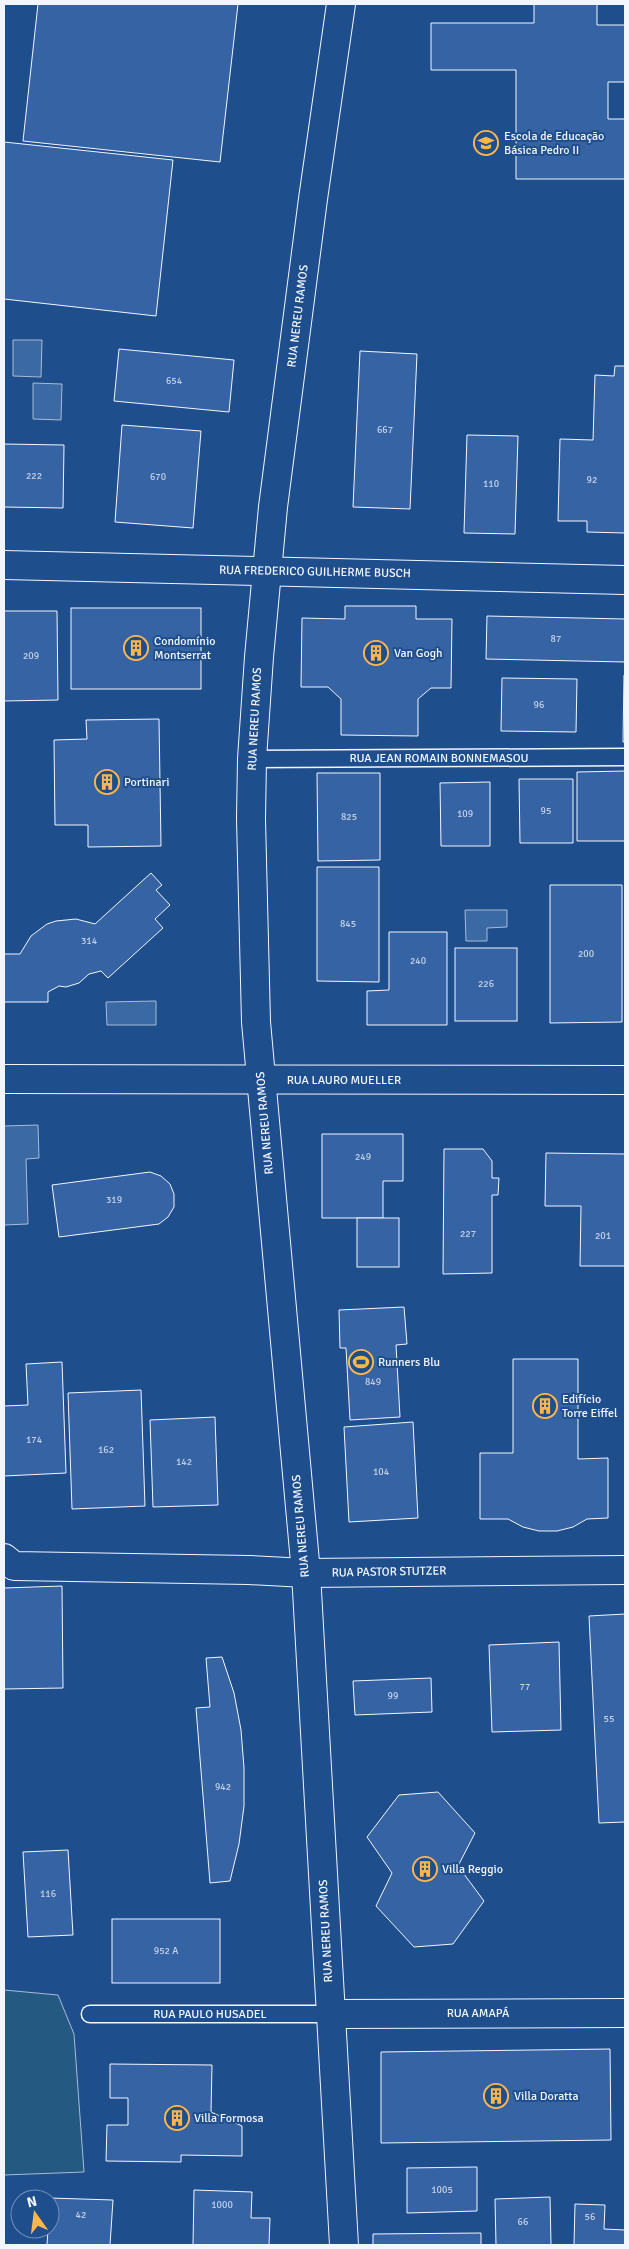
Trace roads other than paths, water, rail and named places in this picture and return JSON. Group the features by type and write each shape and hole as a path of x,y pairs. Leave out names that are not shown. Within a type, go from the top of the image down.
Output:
{"street":[{"name":"RUA NEREU RAMOS","path":"342,4 313,199 266,571 252,758 252,867 256,1022 306,1573 344,2245"},
{"name":"RUA FREDERICO GUILHERME BUSCH","path":"4,565 625,580"},
{"name":"RUA LAURO MUELLER","path":"4,1079 625,1080"},
{"name":"RUA PASTOR STUTZER","path":"7,1564 306,1573 625,1570"},
{"name":"RUA AMAPÁ","path":"331,2014 625,2013"}],"lane":[{"name":"RUA JEAN ROMAIN BONNEMASOU","path":"252,758 625,757"},
{"name":"RUA PAULO HUSADEL","path":"90,2014 331,2014"}],"place":[{"name":"Escola de Educação Básica Pedro II","path":"486,143"},
{"name":"Condomínio Montserrat","path":"136,648"},
{"name":"Van Gogh","path":"376,653"},
{"name":"Portinari","path":"107,782"},
{"name":"Runners Blu","path":"361,1362"},
{"name":"Edifício Torre Eiffel","path":"545,1406"},
{"name":"Villa Reggio","path":"425,1869"},
{"name":"Villa Doratta","path":"496,2096"},
{"name":"Villa Formosa","path":"177,2118"}]}
